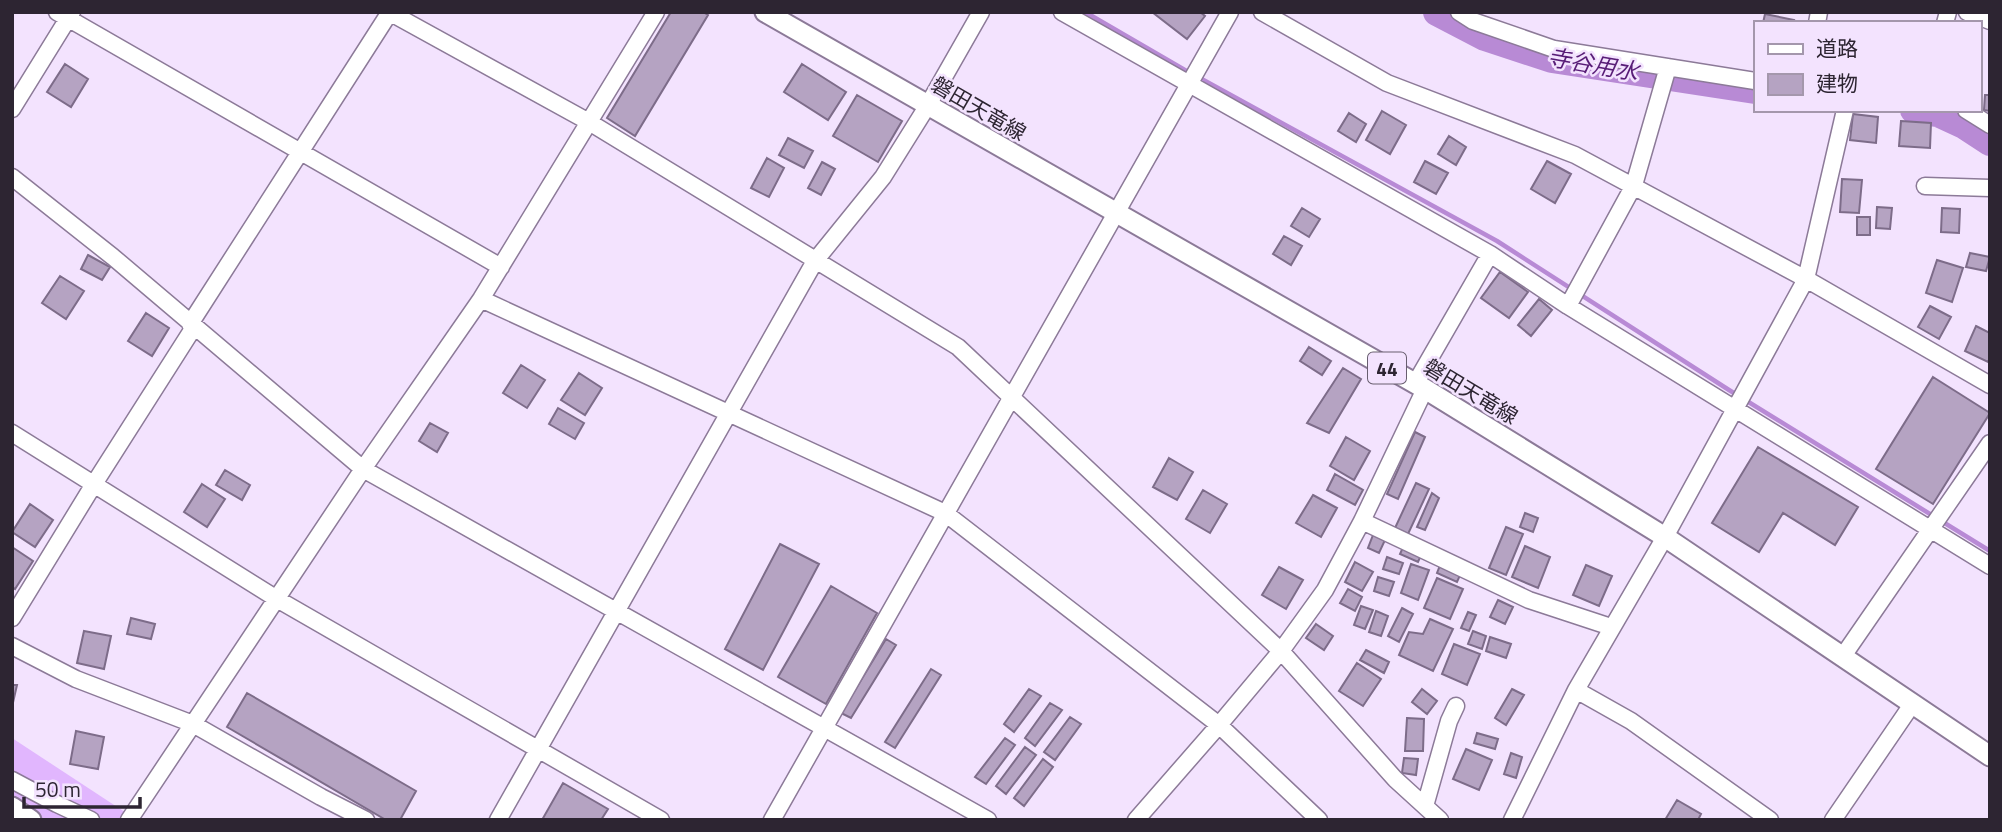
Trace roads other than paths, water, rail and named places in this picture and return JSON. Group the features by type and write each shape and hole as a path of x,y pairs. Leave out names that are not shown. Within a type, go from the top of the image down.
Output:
{"main road":[{"name":"磐田天竜線","path":"765,12 1420,386 1665,537 1990,756"},
{"path":"12,807 31,820"}],"street":[{"path":"12,618 192,325 390,12 589,122 958,346 1280,651 1395,779 1440,820"},
{"path":"129,820 481,299 656,12"},
{"path":"498,820 815,261 883,177 981,12"},
{"path":"1062,12 1490,254 1568,306 1990,566"},
{"path":"772,820 1230,12"},
{"path":"1262,12 1387,83 1575,155 1634,185 1990,385"},
{"path":"1459,12 1473,21 1554,49 1754,81"},
{"path":"1967,12 1990,21"},
{"path":"12,109 66,14 501,267"},
{"path":"1568,306 1634,185 1668,67"},
{"path":"1512,820 1576,690 1665,537 1805,279 1846,112"},
{"path":"1969,112 1990,125"},
{"path":"12,177 113,257 363,470 988,820"},
{"path":"1925,186 1990,188"},
{"path":"1136,820 1280,651 1325,590 1362,521 1420,386 1490,254"},
{"path":"481,299 945,513 1219,725 1319,820"},
{"path":"12,433 276,599 661,820"},
{"path":"1843,656 1990,443"},
{"path":"1362,521 1529,600 1611,627"},
{"path":"12,646 76,680 193,724 366,820"},
{"path":"1576,690 1631,721 1770,820"},
{"path":"1832,820 1913,703"},
{"path":"1425,806 1449,721 1456,706"},
{"path":"12,780 91,820"}],"waterway":[{"path":"1085,12 1190,73"},
{"name":"寺谷用水","path":"1437,12 1485,37 1552,59 1754,90"},
{"path":"1198,77 1497,241 1729,390 1990,551"},
{"name":"寺谷用水","path":"1930,112 1964,125 1990,142"}]}
